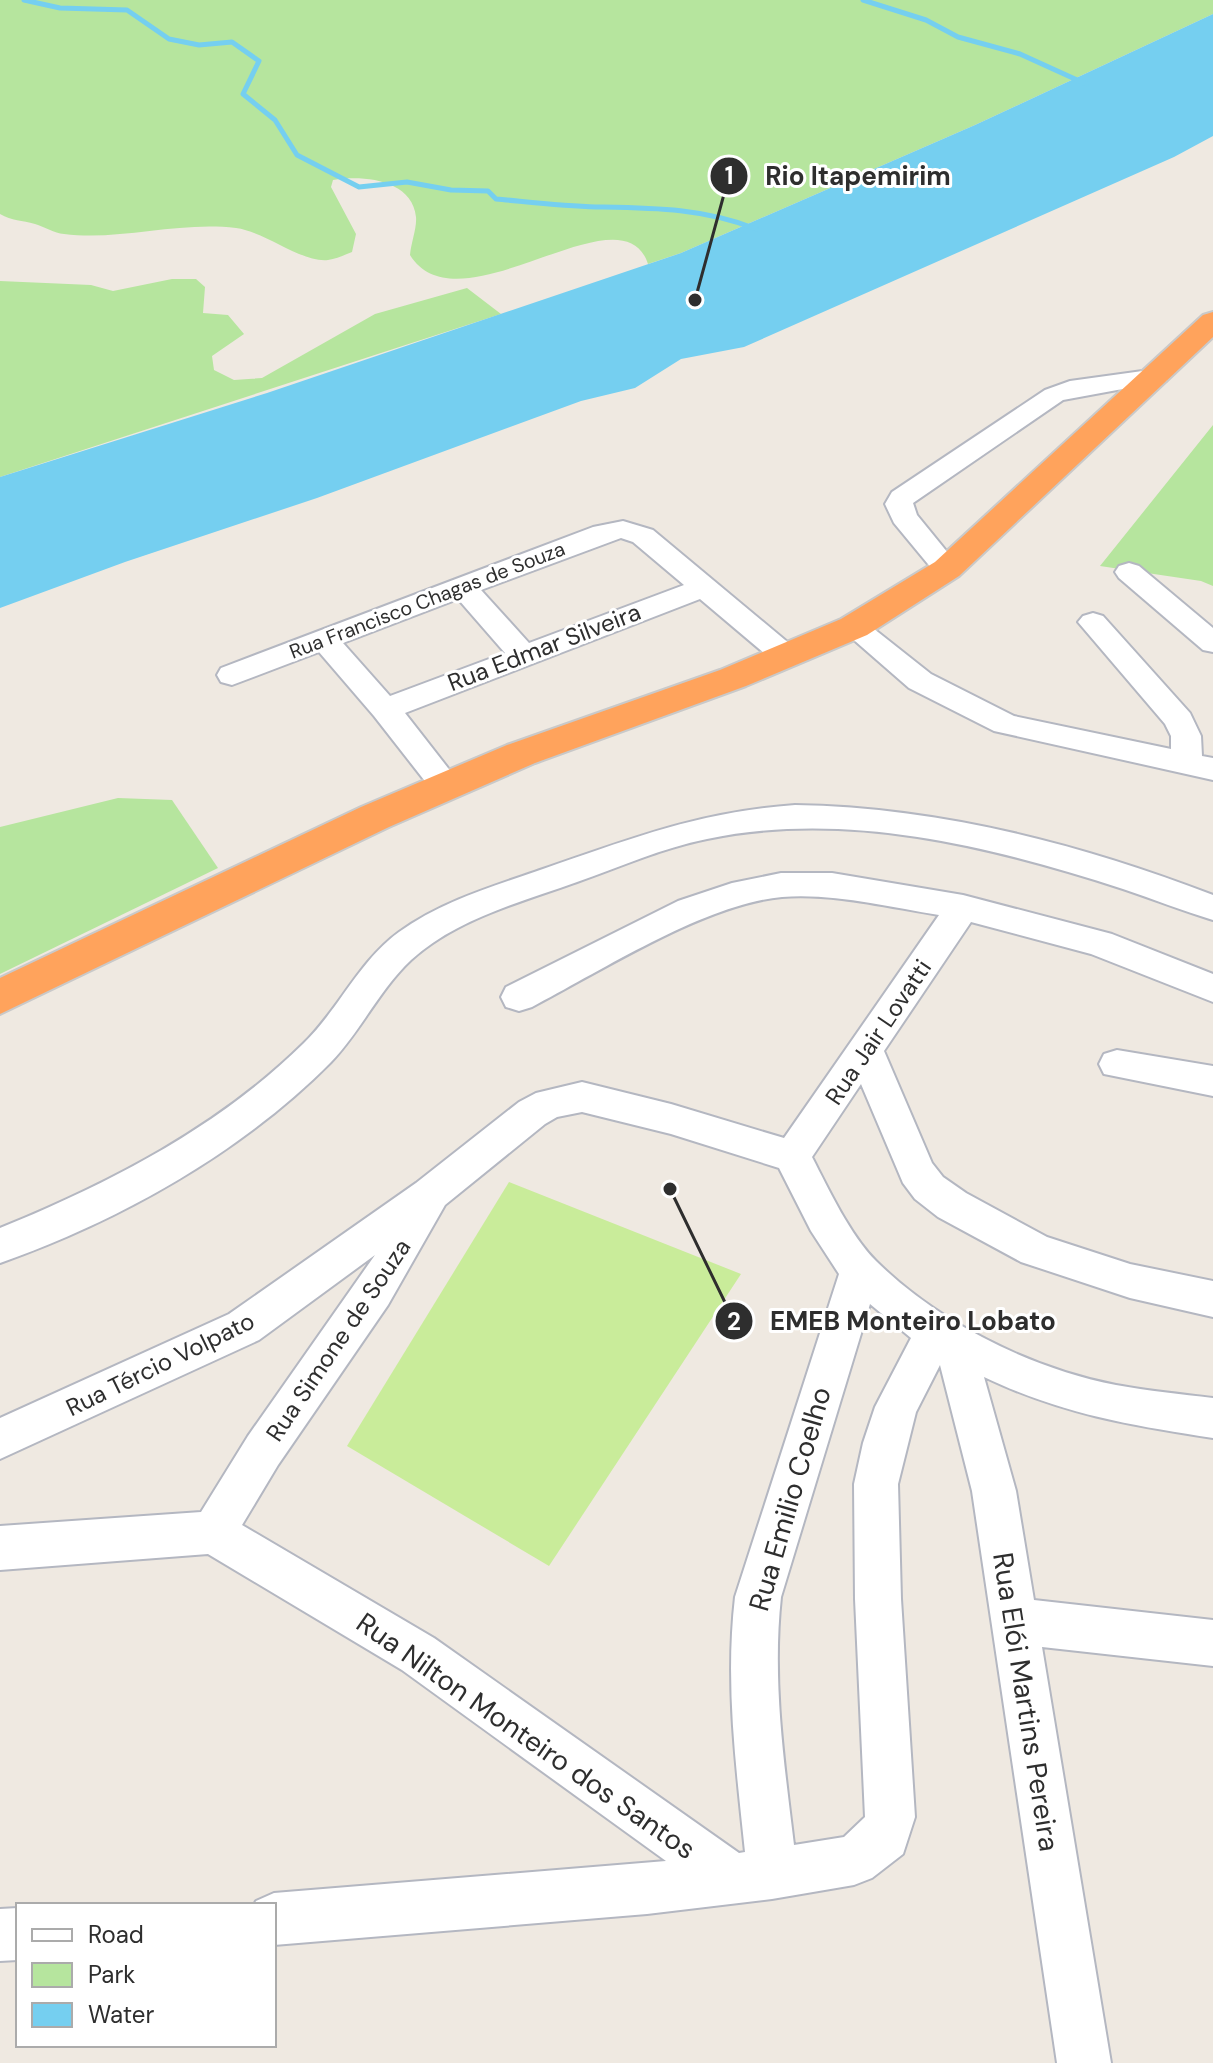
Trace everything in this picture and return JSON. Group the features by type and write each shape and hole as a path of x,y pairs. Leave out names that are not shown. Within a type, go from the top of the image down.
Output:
{"highway":[{"path":"0,997 248,875 446,786 521,754 787,657 854,627 947,569 1213,321"}],"street":[{"path":"947,569 904,517 899,504 902,498 1054,395 1070,389 1157,376"},
{"name":"Rua Francisco Chagas de Souza","path":"232,675 603,533 623,529 643,536 705,587"},
{"path":"1129,572 1213,643"},
{"path":"462,586 522,654"},
{"path":"705,587 787,657"},
{"name":"Rua Edmar Silveira","path":"385,709 522,654 705,587"},
{"path":"1093,622 1179,720 1200,765"},
{"path":"854,627 920,681 1005,724 1055,737 1200,765"},
{"path":"324,640 385,709 446,786"},
{"path":"0,1246 58,1223 163,1167 260,1103 297,1072 331,1037 381,970 407,944 438,924 474,907 675,835 711,826 804,817 908,822 1081,864 1170,890 1213,908"},
{"path":"519,997 690,910 732,895 781,885 832,885 963,907 1088,939 1213,989"},
{"name":"Rua Jair Lovatti","path":"792,1156 963,907"},
{"path":"866,1052 917,1172 929,1188 952,1205 1035,1250 1130,1281 1213,1299"},
{"path":"1117,1064 1213,1081"},
{"name":"Rua Simone de Souza","path":"213,1532 269,1441 393,1264 430,1194 532,1113 565,1099 582,1097 792,1156"},
{"path":"792,1156 825,1219 860,1272 945,1339 1034,1380 1115,1404 1213,1418"},
{"name":"Rua Tércio Volpato","path":"0,1439 244,1327 430,1194"},
{"name":"Rua Emilio Coelho","path":"752,1876 752,1637 758,1597 860,1272"},
{"path":"276,1919 555,1897 752,1876 854,1860 885,1836 890,1817 878,1599 876,1484 884,1443 896,1407 945,1339"},
{"name":"Rua Elói Martins Pereira","path":"945,1339 994,1491 1084,2063"},
{"path":"0,1548 213,1532"},
{"name":"Rua Nilton Monteiro dos Santos","path":"213,1532 418,1654 752,1876"},
{"path":"1014,1621 1213,1643"}],"green space":[{"path":"0,0 1213,0 1213,14 975,125 681,253 648,264 632,244 607,240 574,247 500,271 464,278 433,275 410,255 416,221 412,204 396,187 371,179 333,180 331,187 356,234 352,252 328,260 307,257 236,228 193,227 85,235 60,233 0,214"},
{"path":"172,279 196,279 205,287 203,313 228,315 244,334 212,356 214,370 234,380 262,378 375,314 467,288 501,314 0,477 0,281 91,285 113,291"},
{"path":"1213,425 1213,586 1201,581 1100,566"},
{"path":"118,798 172,800 218,868 0,974 0,827"},
{"path":"509,1182 741,1274 549,1566 347,1446"}],"water":[{"path":"1213,14 1213,136 1174,157 744,347 681,359 635,388 581,401 317,498 125,562 0,608 0,477 267,393 681,253 975,125"}],"waterway":[{"path":"24,0 60,8 127,10 169,39 199,45 232,42 259,61 243,94 275,120 297,155 359,187 407,182 451,190 488,191 496,199 571,206 677,210 717,217 756,229"},
{"path":"863,0 926,20 958,37 1020,54 1086,84"}],"place":[{"name":"Rio Itapemirim","path":"695,300"},
{"name":"EMEB Monteiro Lobato","path":"670,1189"}]}
